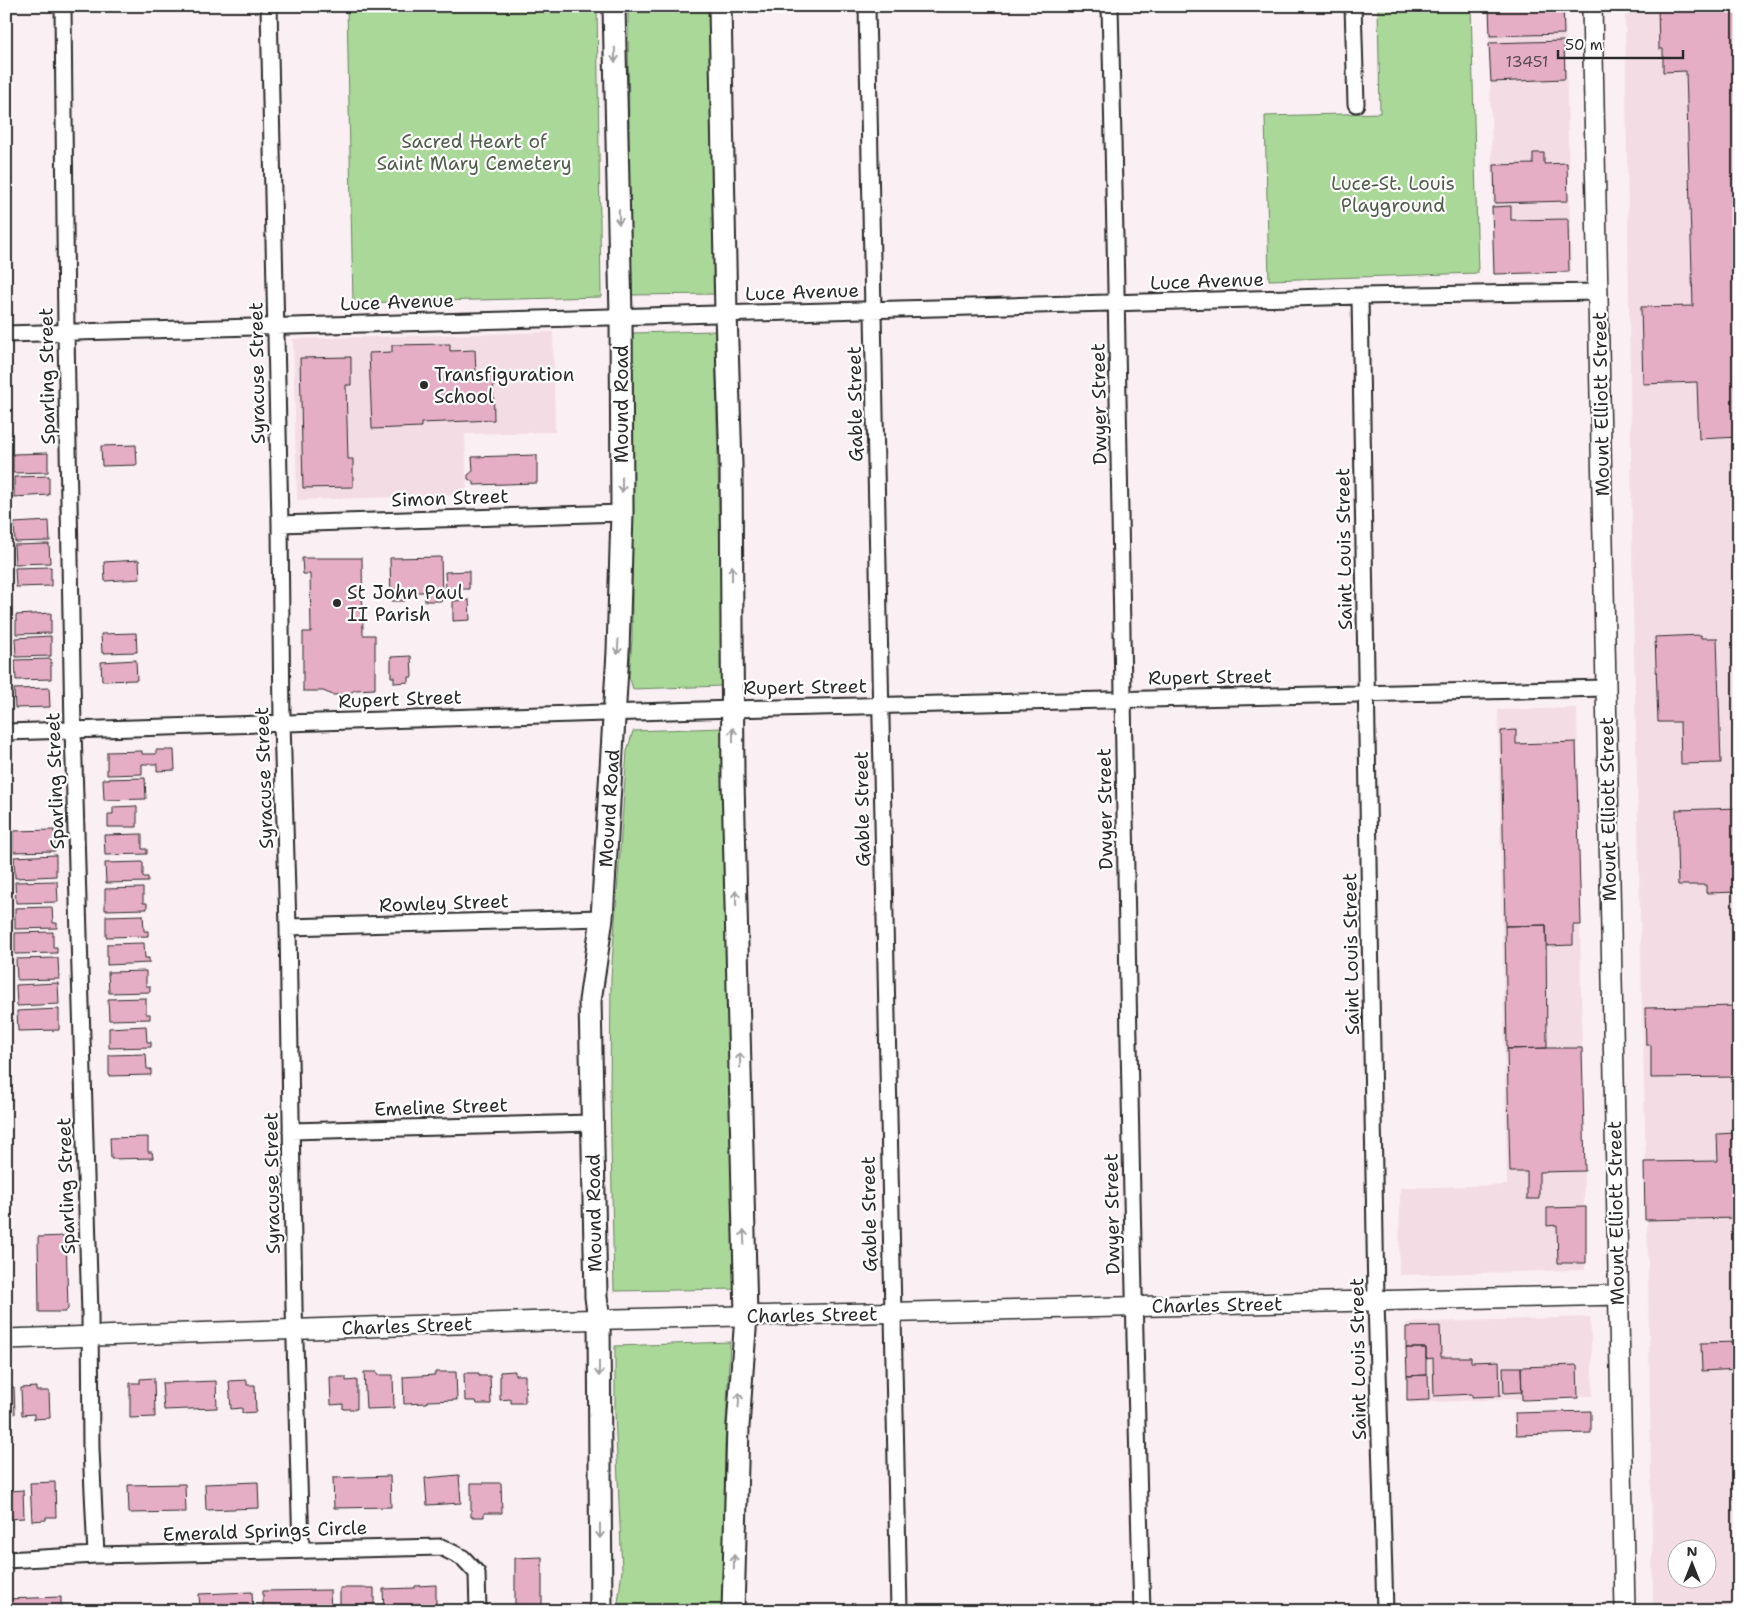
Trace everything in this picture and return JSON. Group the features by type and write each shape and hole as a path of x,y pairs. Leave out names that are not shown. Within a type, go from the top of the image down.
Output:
{"main road":[{"name":"Mound Road","path":"601,1611 599,1320 596,1297 591,1123 590,1000 602,918 618,643 622,513 621,316 614,6"},
{"path":"720,6 731,464 733,709 746,1316 738,1427 733,1611"}],"street":[{"name":"Sparling Street","path":"63,6 66,332 73,729 90,1336 91,1449 96,1555"},
{"name":"Syracuse Street","path":"269,6 280,524 282,722 301,1549"},
{"name":"Gable Street","path":"867,6 898,1611"},
{"name":"Dwyer Street","path":"1110,6 1117,303 1133,1307 1142,1611"},
{"path":"1354,6 1356,104"},
{"name":"Mount Elliott Street","path":"1592,6 1625,1611"},
{"name":"Luce Avenue","path":"6,334 1360,296 1599,292"},
{"name":"Saint Louis Street","path":"1360,296 1376,1301 1385,1611"},
{"name":"Simon Street","path":"280,524 622,513"},
{"name":"Rupert Street","path":"6,732 614,712 1606,688"},
{"name":"Rowley Street","path":"288,927 602,918"},
{"name":"Emeline Street","path":"291,1131 591,1123"},
{"name":"Charles Street","path":"6,1339 599,1320 1618,1295"},
{"name":"Emerald Springs Circle","path":"6,1560 96,1555 441,1547 463,1558 477,1573 478,1611"}],"shaded area":[{"path":"1488,6 1565,6 1571,272 1495,274"},
{"path":"1625,6 1739,6 1739,1611 1653,1611 1648,1261 1633,604"},
{"name":"Transfiguration School","path":"553,332 555,432 465,434 467,495 297,500 293,339"},
{"path":"1577,708 1585,1270 1399,1275 1400,1188 1507,1185 1498,710"},
{"path":"1590,1317 1593,1396 1410,1403 1407,1323"}],"green space":[{"name":"Sacred Heart of Saint Mary Cemetery","path":"347,6 597,6 601,297 353,303"},
{"path":"628,6 713,6 718,294 630,295"},
{"name":"Luce-St. Louis Playground","path":"1378,6 1471,6 1478,273 1269,280 1265,116 1380,113"},
{"path":"715,331 723,686 633,689 629,676 632,640 631,333"},
{"path":"723,728 737,1289 614,1291 610,1092 611,978 627,751 633,731"},
{"path":"730,1342 725,1445 723,1611 617,1611 622,1570 615,1413 615,1346"}],"building":[{"path":"1489,6 1563,6 1564,34 1490,36"},
{"path":"1658,6 1739,6 1739,437 1699,439 1697,382 1643,384 1641,307 1693,306 1686,71 1663,72 1663,49 1659,49"},
{"path":"1564,41 1565,79 1491,82 1489,43"},
{"path":"1533,153 1544,153 1544,164 1567,163 1568,201 1495,203 1494,165 1533,164"},
{"path":"1511,206 1511,220 1568,219 1569,272 1494,274 1492,207"},
{"path":"450,344 450,351 475,350 476,373 493,372 494,420 421,423 421,427 372,429 369,353 392,352 392,345"},
{"path":"351,357 351,385 346,385 348,459 353,459 353,487 303,488 300,358"},
{"path":"136,445 137,465 102,466 101,446"},
{"path":"48,453 48,472 13,473 13,454"},
{"path":"537,455 537,483 474,485 474,482 468,479 468,475 473,471 472,457"},
{"path":"49,476 49,495 14,497 14,477"},
{"path":"49,521 50,541 15,542 14,523"},
{"path":"49,544 50,563 15,564 14,545"},
{"path":"441,557 442,601 425,601 425,592 404,592 405,601 391,601 390,558"},
{"name":"St John Paul II Parish","path":"302,558 362,558 363,635 375,635 375,689 355,690 348,694 333,695 323,691 303,691 303,632 311,632 310,574 303,574"},
{"path":"139,560 140,579 105,581 104,562"},
{"path":"51,567 51,586 16,587 15,568"},
{"path":"469,571 469,589 446,589 445,572"},
{"path":"469,600 470,620 453,621 453,601"},
{"path":"51,613 51,633 16,634 16,615"},
{"path":"136,633 137,652 102,653 101,634"},
{"path":"1701,635 1701,638 1717,638 1721,763 1681,764 1680,722 1658,722 1655,637"},
{"path":"51,636 51,656 16,657 15,638"},
{"path":"411,656 412,677 409,677 409,682 394,683 394,677 391,677 391,657"},
{"path":"51,659 51,679 16,680 15,660"},
{"path":"136,660 137,680 102,681 101,662"},
{"path":"49,688 50,707 15,708 14,689"},
{"path":"1516,730 1516,744 1576,742 1581,925 1573,925 1573,945 1547,946 1546,925 1505,926 1501,731"},
{"path":"156,750 174,750 175,770 157,771 157,764 142,764 142,774 107,775 107,752 142,751 142,754 156,754"},
{"path":"145,778 146,799 104,800 103,779"},
{"path":"137,806 137,827 108,827 108,814 113,814 113,807"},
{"path":"1739,808 1739,892 1706,893 1706,885 1678,885 1676,810"},
{"path":"54,830 55,851 13,852 13,831"},
{"path":"142,834 142,849 147,849 147,854 105,855 104,835"},
{"path":"56,855 56,876 15,878 14,857"},
{"path":"143,862 143,877 148,877 148,882 106,883 105,863"},
{"path":"57,881 58,902 16,903 15,882"},
{"path":"143,888 143,903 147,903 147,909 105,910 105,889"},
{"path":"52,907 53,923 57,923 57,928 15,929 15,908"},
{"path":"143,915 144,931 148,931 148,936 106,937 106,916"},
{"path":"1546,925 1547,1048 1507,1049 1505,926"},
{"path":"53,932 53,947 57,947 57,953 15,954 15,933"},
{"path":"144,943 145,958 149,958 149,963 107,965 107,944"},
{"path":"58,958 59,979 17,980 16,959"},
{"path":"146,971 146,986 150,986 150,992 109,993 108,972"},
{"path":"58,983 59,1004 17,1006 16,985"},
{"path":"146,998 146,1014 150,1014 150,1019 109,1020 108,999"},
{"path":"1738,1006 1739,1077 1651,1078 1651,1045 1646,1045 1645,1008"},
{"path":"59,1009 59,1030 18,1031 17,1011"},
{"path":"146,1026 147,1042 151,1042 151,1047 109,1048 109,1028"},
{"path":"1582,1048 1585,1171 1539,1172 1539,1199 1527,1199 1527,1172 1510,1172 1507,1049"},
{"path":"146,1054 147,1069 151,1069 151,1075 109,1076 109,1055"},
{"path":"1735,1133 1736,1160 1739,1160 1739,1218 1645,1220 1644,1162 1718,1161 1717,1134"},
{"path":"148,1137 148,1152 152,1152 153,1158 111,1159 110,1138"},
{"path":"1586,1207 1586,1263 1558,1263 1557,1225 1547,1226 1547,1208"},
{"path":"66,1236 68,1309 65,1312 39,1312 38,1237"},
{"path":"6,1283 9,1283 9,1313 6,1313"},
{"path":"1440,1326 1441,1357 1471,1357 1471,1362 1499,1361 1500,1396 1472,1397 1472,1394 1434,1396 1433,1358 1426,1359 1426,1348 1406,1348 1406,1327"},
{"path":"1739,1342 1739,1369 1702,1371 1701,1343"},
{"path":"1406,1348 1426,1348 1426,1375 1407,1376"},
{"path":"1577,1365 1578,1398 1522,1400 1521,1367"},
{"path":"1503,1367 1521,1367 1522,1392 1504,1393"},
{"path":"515,1371 515,1375 525,1375 525,1403 511,1403 511,1399 500,1400 500,1372"},
{"path":"364,1372 377,1372 377,1375 393,1375 394,1408 366,1409"},
{"path":"435,1372 456,1372 457,1400 404,1404 403,1377 435,1375"},
{"path":"464,1373 479,1373 479,1376 490,1376 491,1404 477,1404 476,1401 465,1401"},
{"path":"1428,1375 1429,1400 1407,1401 1407,1376"},
{"path":"330,1377 346,1377 346,1381 357,1380 357,1409 343,1409 343,1404 331,1405"},
{"path":"154,1378 155,1417 130,1418 130,1383 140,1383 140,1379"},
{"path":"247,1380 247,1385 255,1385 256,1412 242,1413 242,1408 231,1409 229,1381"},
{"path":"216,1381 217,1408 164,1410 162,1383"},
{"path":"6,1387 14,1387 15,1414 6,1414"},
{"path":"36,1387 36,1391 49,1391 50,1418 34,1419 34,1414 22,1415 21,1388"},
{"path":"1591,1411 1591,1433 1516,1435 1515,1413"},
{"path":"459,1475 461,1503 427,1505 425,1478"},
{"path":"390,1476 391,1507 334,1508 333,1478"},
{"path":"55,1482 56,1517 46,1517 46,1520 32,1521 30,1483"},
{"path":"258,1482 259,1508 206,1510 205,1484"},
{"path":"471,1483 501,1483 502,1513 484,1513 484,1517 471,1517"},
{"path":"185,1484 186,1512 129,1513 128,1485"},
{"path":"6,1486 10,1486 11,1491 23,1490 24,1518 7,1519"},
{"path":"542,1557 542,1611 515,1611 515,1558"},
{"path":"436,1585 436,1611 384,1611 383,1589"},
{"path":"340,1588 374,1588 374,1611 340,1611"},
{"path":"330,1590 331,1611 263,1611 263,1591"},
{"path":"252,1592 253,1611 200,1611 199,1594"},
{"path":"61,1597 61,1611 6,1611 6,1599"}],"place":[{"name":"Transfiguration School","path":"424,385"},
{"name":"St John Paul II Parish","path":"337,603"}]}
